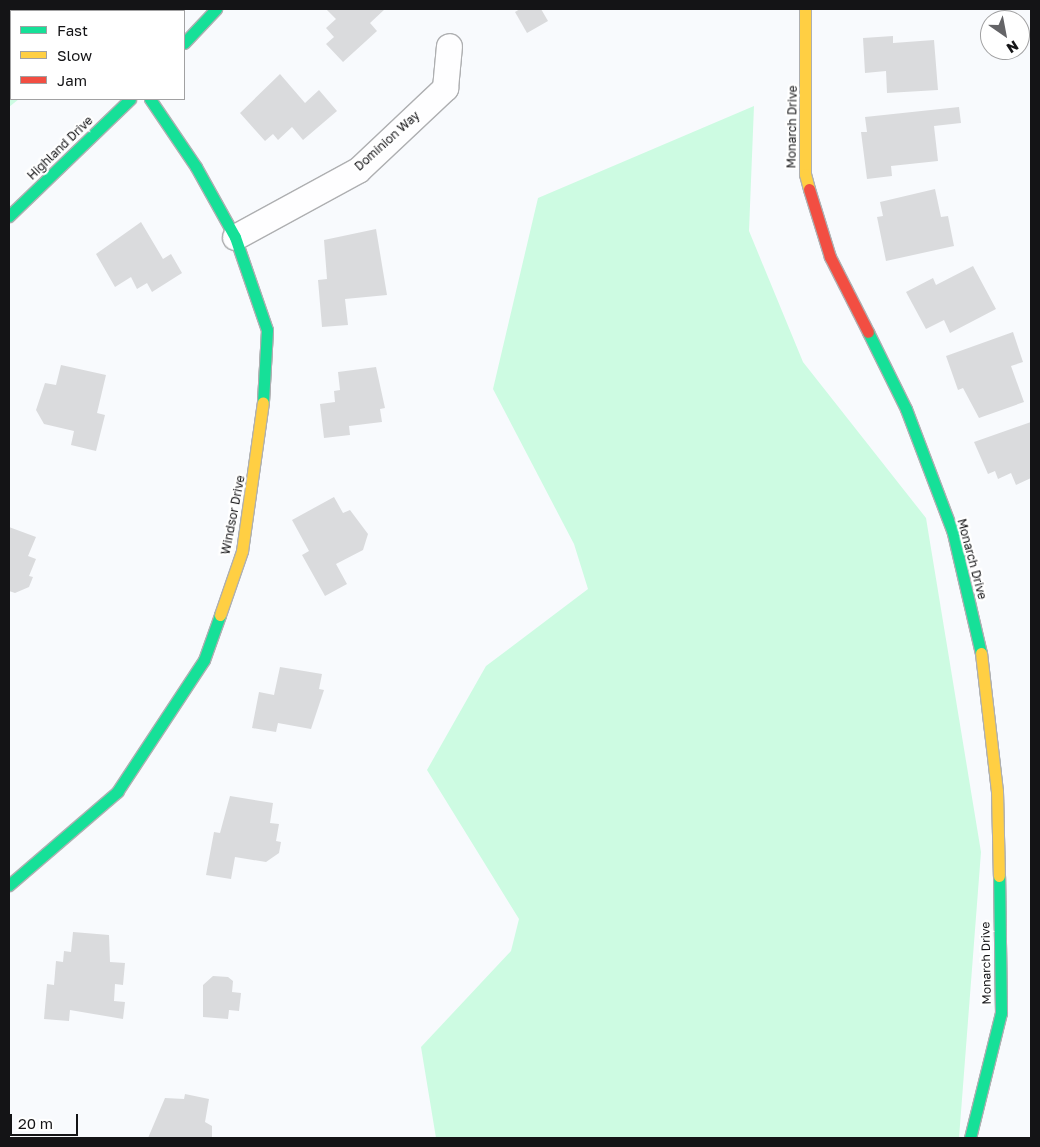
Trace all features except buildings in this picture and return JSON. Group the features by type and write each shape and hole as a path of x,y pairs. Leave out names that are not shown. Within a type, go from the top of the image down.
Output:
{"street":[{"path":"185,42 216,9"},
{"name":"Monarch Drive","path":"805,9 805,174 830,257 906,409 953,534 982,660 997,791 1001,1013 970,1138"},
{"name":"Dominion Way","path":"235,237 358,170 445,88 449,46"},
{"name":"Highland Drive","path":"9,216 129,100"},
{"name":"Windsor Drive","path":"9,885 117,792 204,660 242,551 262,428 267,330 235,237 196,167 151,100"}],"green space":[{"path":"9,9 128,9 10,10 10,100 18,100 9,107"},
{"path":"754,106 749,231 803,362 926,518 981,852 959,1138 436,1138 421,1047 511,951 519,919 427,770 486,666 588,589 574,544 493,389 538,198"}],"traffic: fast":[{"path":"185,42 216,9"},
{"path":"9,216 129,100"},
{"path":"151,100 196,167 235,237 267,330 263,402"},
{"path":"868,332 906,409 953,533 981,653"},
{"path":"9,885 117,792 204,660 220,615"},
{"path":"970,1138 1001,1013 999,876"}],"traffic: slow":[{"path":"805,9 805,174 809,189"},
{"path":"220,615 242,551 263,402"},
{"path":"981,653 997,791 999,876"}],"traffic: jam":[{"path":"809,189 830,257 868,332"}]}
